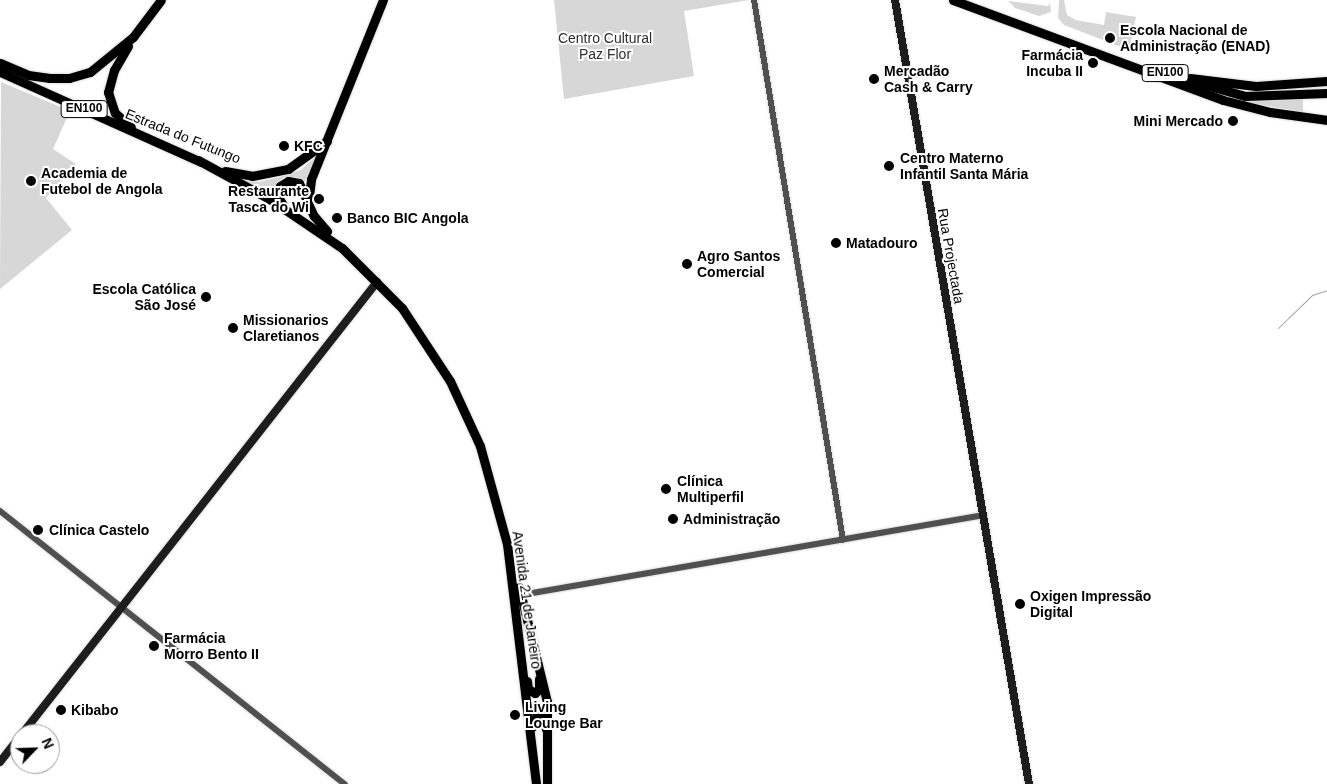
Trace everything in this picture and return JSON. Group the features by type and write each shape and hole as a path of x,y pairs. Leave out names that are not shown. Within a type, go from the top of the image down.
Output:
{"main road":[{"path":"161,0 133,37 110,79 110,104 124,122 167,146"},
{"path":"314,216 309,188 383,0"},
{"name":"Rua Projectada","path":"895,0 1029,784"},
{"name":"EN100","path":"953,0 1223,100 1270,112 1327,120"},
{"name":"EN100","path":"969,0 1177,77 1245,96 1327,93"},
{"path":"0,63 28,75 69,78 100,66 133,37"},
{"name":"Estrada do Futungo","path":"0,72 228,172 264,175 299,163 327,141"},
{"name":"EN100","path":"1177,77 1256,86 1327,81"},
{"name":"Avenida 21 de Janeiro","path":"198,160 305,221 342,248 402,308 427,343 471,425 499,507 521,610 547,702 547,784"},
{"path":"305,221 279,201 278,189 285,182 295,181 302,186 314,216"},
{"name":"Avenida 21 de Janeiro","path":"314,216 375,273 405,306 453,379 495,474 512,543 521,595 535,780"},
{"path":"29,724 120,606 378,282"},
{"path":"521,610 539,675 539,689 535,692 528,686 521,610"},
{"path":"535,780 532,724 537,715 545,723 547,774"},
{"path":"0,762 10,749"}],"street":[{"path":"754,0 842,540"},
{"path":"0,511 345,784"},
{"path":"521,595 984,515"}],"green space":[{"name":"Centro Cultural Paz Flor","path":"554,0 749,0 684,11 694,76 564,99"},
{"path":"1059,0 1064,0 1067,15 1076,20 1104,25 1106,12 1136,17 1129,50 1064,25 1058,18"},
{"path":"1008,1 1048,6 1050,3 1051,12 1039,16 1015,8"},
{"name":"Academia de Futebol de Angola","path":"1,82 70,111 53,149 76,164 46,198 72,230 0,289"},
{"path":"1187,84 1263,99 1303,99 1303,112 1244,102"},
{"path":"316,156 305,182 296,177 284,177 275,186 273,198 238,180 259,182 280,177 301,170"}],"waterway":[{"path":"1278,328 1312,295 1327,290"}],"place":[{"name":"Escola Nacional de Administração (ENAD)","path":"1110,38"},
{"name":"Farmácia Incuba II","path":"1093,63"},
{"name":"Mercadão Cash & Carry","path":"874,79"},
{"name":"Mini Mercado","path":"1233,121"},
{"name":"KFC","path":"284,146"},
{"name":"Centro Materno Infantil Santa Mária","path":"889,166"},
{"name":"Academia de Futebol de Angola","path":"31,181"},
{"name":"Restaurante Tasca do Wi","path":"319,199"},
{"name":"Banco BIC Angola","path":"337,218"},
{"name":"Matadouro","path":"836,243"},
{"name":"Agro Santos Comercial","path":"687,264"},
{"name":"Escola Católica São José","path":"206,297"},
{"name":"Missionarios Claretianos","path":"233,328"},
{"name":"Clínica Multiperfil","path":"666,489"},
{"name":"Administração","path":"673,519"},
{"name":"Clínica Castelo","path":"38,530"},
{"name":"Oxigen Impressão Digital","path":"1020,604"},
{"name":"Farmácia Morro Bento II","path":"154,646"},
{"name":"Kibabo","path":"61,710"},
{"name":"Living Lounge Bar","path":"515,715"}]}
